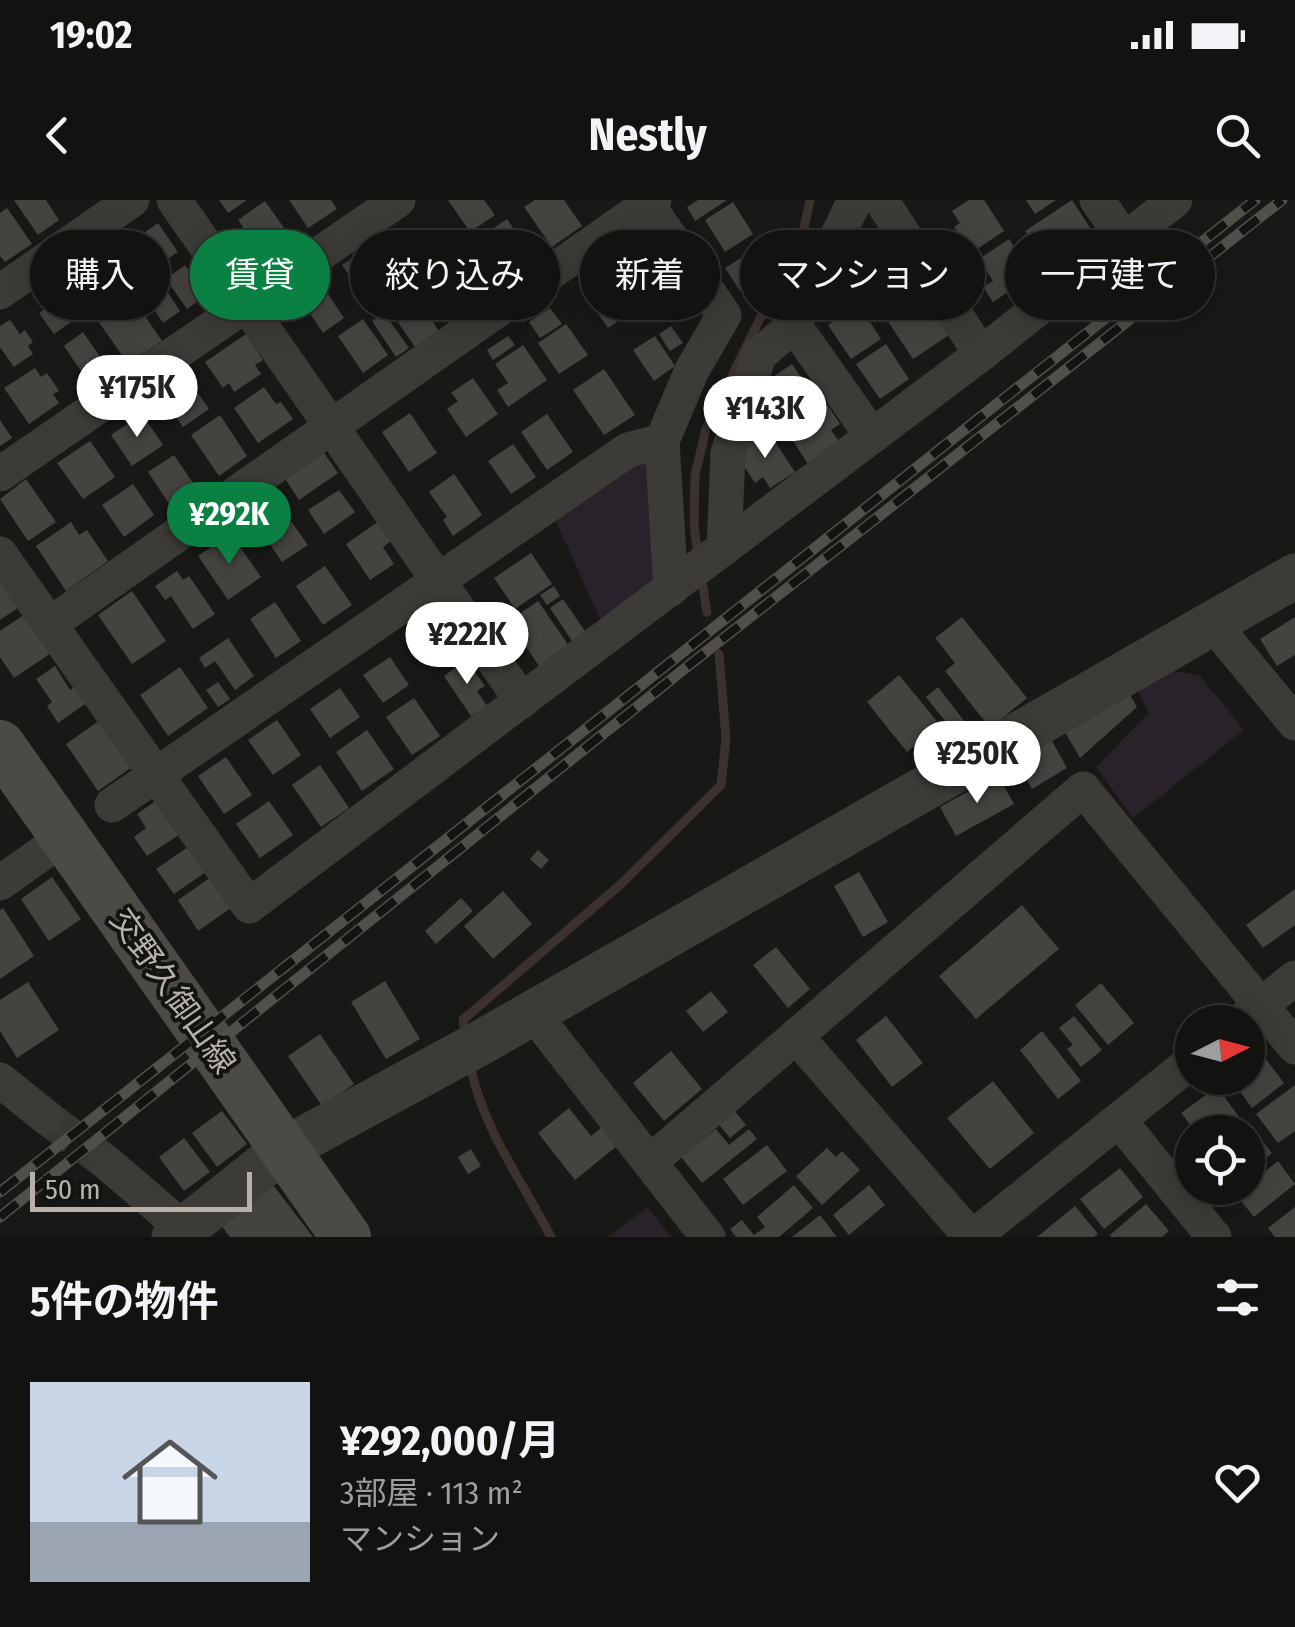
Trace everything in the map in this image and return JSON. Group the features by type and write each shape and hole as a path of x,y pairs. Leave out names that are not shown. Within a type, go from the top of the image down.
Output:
{"main road":[{"name":"交野久御山線","path":"0,745 162,970 346,1237"}],"street":[{"path":"0,292 132,200"},
{"path":"174,200 195,230"},
{"path":"330,247 398,200"},
{"path":"724,548 728,454 759,354 794,325 855,200"},
{"path":"881,200 981,354"},
{"path":"1097,200 1118,230"},
{"path":"1138,230 1175,200"},
{"path":"50,624 649,202 724,315 692,370 662,441 671,589"},
{"path":"0,474 223,320"},
{"path":"257,320 522,702"},
{"path":"0,554 250,906 1024,320"},
{"path":"794,325 872,436"},
{"path":"112,805 628,450 662,441"},
{"path":"106,1162 179,1233 283,1150 533,1013 1295,576"},
{"path":"1214,625 1295,723"},
{"path":"650,1162 1084,789 1244,1005"},
{"path":"0,883 65,836"},
{"path":"1262,1005 1295,978"},
{"path":"533,1013 708,1237"},
{"path":"1265,1025 1295,1048"},
{"path":"796,1036 972,1237 1175,1075"},
{"path":"0,1080 46,1117"},
{"path":"1119,1120 1214,1237"}],"shaded area":[{"path":"650,454 657,581 601,621 555,519"},
{"path":"1169,670 1200,676 1244,730 1133,818 1096,767 1149,713 1138,690"},
{"path":"647,1207 671,1237 608,1237"}],"building":[{"path":"14,200 46,200 59,220 45,230 35,230"},
{"path":"219,200 247,200 228,213"},
{"path":"289,200 331,200 337,209 308,228"},
{"path":"448,200 484,200 495,215 469,230"},
{"path":"535,200 564,200 582,226 560,241 560,230 540,230 524,207"},
{"path":"698,200 727,200 695,221 687,207"},
{"path":"969,200 984,200 1004,231 985,244 985,230 956,230 954,227 960,223 952,211"},
{"path":"1026,200 1056,200 1035,214"},
{"path":"1072,200 1091,230 1027,230"},
{"path":"265,201 286,230 245,230 238,220"},
{"path":"733,202 750,230 740,230 740,242 725,252 720,244 720,230 711,230 705,220"},
{"path":"7,208 30,241 30,245 5,262 0,256 0,213"},
{"path":"507,219 515,230 491,230"},
{"path":"170,240 178,252 170,257"},
{"path":"1005,242 1005,294 993,302 985,290 993,281 985,268 985,255"},
{"path":"740,259 740,291 725,268"},
{"path":"350,260 350,276 342,265"},
{"path":"185,265 190,272 187,309 170,285 170,276"},
{"path":"170,296 180,311 170,318"},
{"path":"330,297 344,318 323,333 314,320 330,320"},
{"path":"10,320 20,334 25,330 33,342 28,346 33,354 14,367 0,347 0,326"},
{"path":"44,320 74,320 54,334"},
{"path":"148,320 162,341 128,364 98,321"},
{"path":"364,320 388,355 363,373 338,336"},
{"path":"389,320 409,348 396,357 372,321"},
{"path":"396,320 431,320 439,331 415,347"},
{"path":"559,320 562,324 540,338 529,322"},
{"path":"602,320 620,320 608,328"},
{"path":"836,320 869,320 881,339 851,359 828,325"},
{"path":"887,320 939,320 949,335 913,359"},
{"path":"566,324 588,355 559,374 538,343"},
{"path":"671,326 683,343 670,351 659,334"},
{"path":"83,332 105,364 85,377 64,346"},
{"path":"246,334 263,360 255,365 261,374 234,392 229,383 223,388 205,362"},
{"path":"508,336 515,345 493,360 487,350"},
{"path":"655,336 675,366 654,381 633,350"},
{"path":"886,344 909,379 880,399 856,364"},
{"path":"523,345 547,380 508,407 497,390 508,383 495,364"},
{"path":"792,364 815,398 780,421 758,387"},
{"path":"35,368 41,377 47,373 59,391 53,394 59,403 29,424 4,388"},
{"path":"604,369 635,415 604,435 573,390"},
{"path":"183,372 209,409 183,427 157,390"},
{"path":"473,378 498,414 466,437 447,409 458,401 451,393"},
{"path":"264,387 293,419 258,443 234,408"},
{"path":"824,400 840,424 831,430 840,443 808,464 784,427"},
{"path":"410,413 437,453 409,472 382,432"},
{"path":"142,414 163,445 132,466 111,435"},
{"path":"547,414 573,452 547,470 521,432"},
{"path":"220,415 247,456 219,476 191,435"},
{"path":"0,420 12,438 0,446"},
{"path":"768,431 795,472 770,488 763,477 755,483 735,452"},
{"path":"90,441 115,477 83,499 57,463"},
{"path":"513,444 536,477 511,494 488,461"},
{"path":"322,450 338,473 299,500 284,477"},
{"path":"174,455 198,490 172,508 148,472"},
{"path":"454,474 482,515 453,536 443,520 447,517 429,492"},
{"path":"26,479 56,522 28,541 0,499"},
{"path":"133,484 154,515 124,537 102,505"},
{"path":"339,490 355,512 324,534 308,510"},
{"path":"269,506 276,517 262,527 254,516"},
{"path":"288,517 308,545 282,562 263,534"},
{"path":"382,519 395,538 383,547 394,564 370,580 346,544"},
{"path":"71,522 79,535 87,530 108,561 66,591 36,546"},
{"path":"231,534 261,577 228,600 198,556"},
{"path":"531,553 552,584 515,609 494,578"},
{"path":"325,566 352,605 323,625 296,586"},
{"path":"0,567 19,607 0,620"},
{"path":"177,571 183,580 189,576 215,614 193,629 171,596 165,600 155,586"},
{"path":"554,586 560,596 547,605 540,595"},
{"path":"132,591 166,641 132,664 98,615"},
{"path":"563,599 587,634 574,644 550,608"},
{"path":"538,601 569,646 539,666 509,621"},
{"path":"275,602 301,641 276,658 250,619"},
{"path":"432,610 460,650 437,666 410,626"},
{"path":"28,612 54,651 14,678 0,657 0,631"},
{"path":"962,617 1027,698 990,728 945,671 955,663 935,638"},
{"path":"1295,617 1295,655 1277,666 1260,639"},
{"path":"228,638 254,676 235,690 215,661 205,668 199,658"},
{"path":"390,657 409,685 383,703 363,675"},
{"path":"466,660 485,686 477,691 487,706 471,716 444,676"},
{"path":"55,666 70,690 76,686 88,702 58,723 47,706 52,702 36,679"},
{"path":"180,667 208,708 168,736 140,695"},
{"path":"899,675 940,725 907,752 867,702"},
{"path":"218,682 230,699 218,707 206,690"},
{"path":"938,687 972,731 960,740 926,697"},
{"path":"340,688 360,717 330,738 310,709"},
{"path":"1126,688 1137,707 1080,758 1061,725"},
{"path":"414,698 440,736 412,755 386,717"},
{"path":"103,718 135,765 98,791 66,744"},
{"path":"277,720 301,755 273,775 248,740"},
{"path":"367,730 394,769 362,791 336,752"},
{"path":"1047,732 1067,768 1032,789 1011,753"},
{"path":"226,757 252,795 224,814 198,776"},
{"path":"320,765 349,808 321,827 292,785"},
{"path":"998,775 1014,804 956,836 940,807"},
{"path":"157,800 180,834 147,856 134,837 146,828 137,814"},
{"path":"269,801 293,835 260,858 236,824"},
{"path":"188,847 206,872 174,894 156,869"},
{"path":"538,850 549,860 541,869 530,859"},
{"path":"859,872 888,922 863,937 834,886"},
{"path":"217,873 238,903 198,931 178,900"},
{"path":"52,877 81,919 49,941 21,899"},
{"path":"1295,889 1295,925 1263,948 1246,925"},
{"path":"503,891 532,924 493,959 464,926"},
{"path":"461,898 473,911 436,944 425,931"},
{"path":"1022,905 1059,949 976,1019 939,976"},
{"path":"3,908 34,956 0,979 0,910"},
{"path":"776,947 810,989 788,1008 753,965"},
{"path":"385,981 420,1039 386,1059 351,1002"},
{"path":"28,982 59,1030 17,1058 0,1031 0,1000"},
{"path":"1101,983 1134,1023 1108,1045 1075,1005"},
{"path":"711,991 728,1012 703,1032 686,1011"},
{"path":"886,1016 923,1063 892,1087 856,1040"},
{"path":"1074,1016 1102,1050 1081,1067 1067,1049 1073,1045 1059,1028"},
{"path":"1042,1031 1081,1081 1058,1099 1020,1050"},
{"path":"320,1034 354,1084 322,1106 288,1056"},
{"path":"671,1051 702,1089 664,1121 633,1083"},
{"path":"1265,1058 1284,1083 1252,1108 1243,1095 1265,1095"},
{"path":"993,1081 1034,1133 990,1169 947,1118"},
{"path":"1295,1085 1295,1131 1278,1143 1265,1126 1265,1115 1256,1114"},
{"path":"1206,1095 1223,1095 1238,1115 1183,1115"},
{"path":"569,1108 591,1136 602,1127 617,1146 575,1180 538,1133"},
{"path":"733,1109 746,1125 730,1138 717,1122"},
{"path":"222,1111 247,1144 217,1167 192,1133"},
{"path":"716,1129 729,1145 749,1129 757,1139 702,1183 681,1157"},
{"path":"184,1138 210,1172 184,1191 159,1157"},
{"path":"767,1145 787,1171 743,1205 723,1179"},
{"path":"827,1148 836,1157 842,1151 860,1170 822,1205 796,1176"},
{"path":"471,1149 481,1166 468,1174 458,1157"},
{"path":"1278,1161 1295,1184 1254,1217 1244,1205 1265,1205 1265,1172"},
{"path":"1120,1168 1143,1197 1104,1229 1080,1199"},
{"path":"273,1185 313,1237 230,1237 221,1225"},
{"path":"794,1185 813,1208 779,1237 736,1237 730,1229 742,1220 754,1235 765,1227 757,1217"},
{"path":"869,1185 885,1205 849,1235 833,1215"},
{"path":"1146,1204 1169,1231 1162,1237 1111,1237 1110,1235"},
{"path":"1075,1206 1098,1234 1037,1237"},
{"path":"1295,1207 1295,1237 1275,1237 1268,1228"},
{"path":"820,1215 837,1237 792,1237"}],"waterway":[{"path":"698,555 695,475 706,429 804,228 810,200"},
{"path":"701,575 707,612"},
{"path":"466,1038 463,1020 621,884 721,785 726,738 719,654"},
{"path":"470,1063 493,1131 551,1237"}],"tunnel":[{"path":"46,1117 106,1162"}],"railway":[{"path":"0,1192 1255,200"},
{"path":"0,1217 693,662 1282,200"}]}
